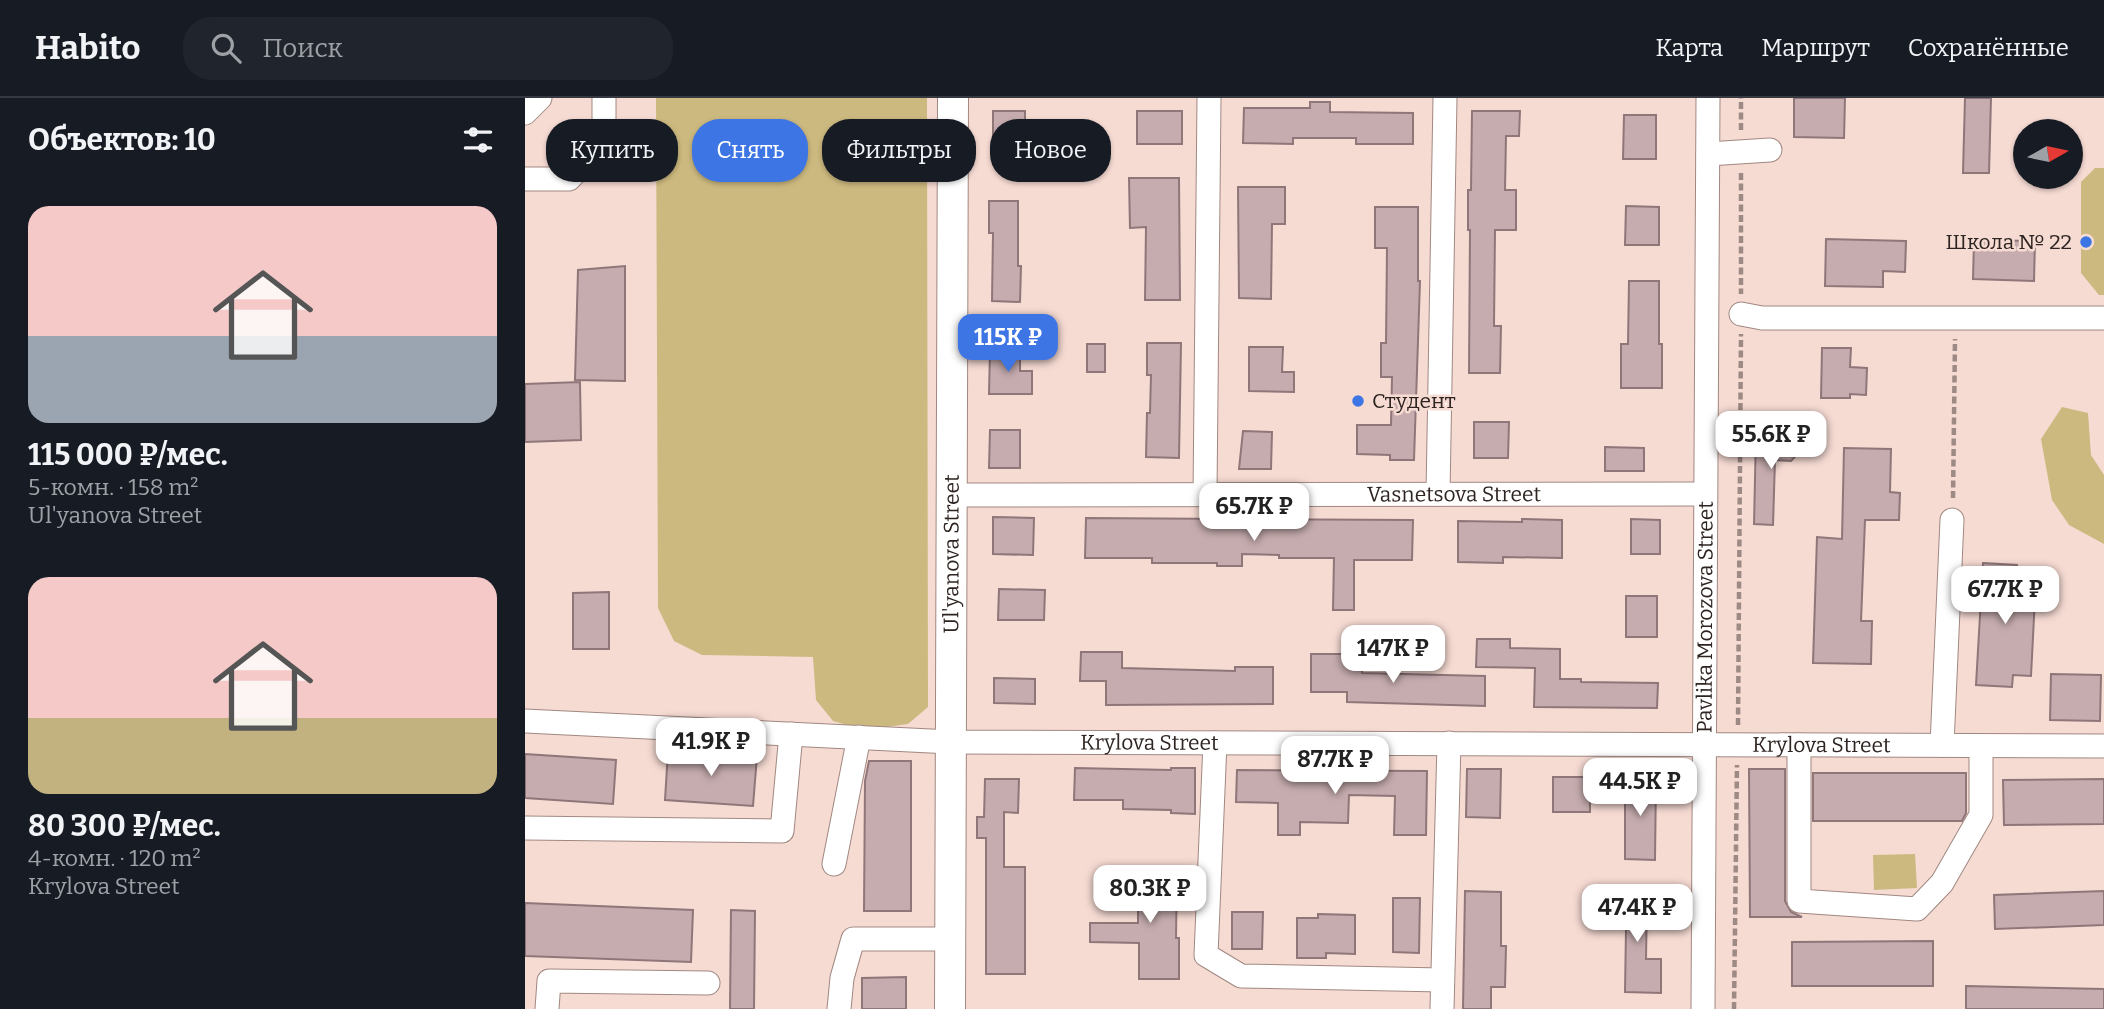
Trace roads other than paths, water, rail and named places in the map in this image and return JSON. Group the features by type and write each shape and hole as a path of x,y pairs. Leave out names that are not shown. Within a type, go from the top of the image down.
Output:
{"main road":[{"name":"Ul'yanova Street","path":"950,1009 953,98"}],"street":[{"path":"525,113 540,98"},
{"path":"525,179 569,179 604,143 604,98"},
{"path":"1205,494 1209,98"},
{"path":"1438,494 1445,98"},
{"name":"Pavlika Morozova Street","path":"1703,1009 1708,98"},
{"path":"1708,154 1770,150"},
{"path":"1741,314 1762,318 2104,318"},
{"name":"Vasnetsova Street","path":"952,495 1704,494"},
{"path":"1941,745 1952,520"},
{"name":"Krylova Street","path":"525,721 951,742 2104,746"},
{"path":"525,828 782,831 791,734"},
{"path":"834,864 859,737"},
{"path":"1215,743 1206,955 1241,976 1443,980"},
{"path":"1442,1009 1449,743"},
{"path":"1799,745 1799,901 1917,909 1942,883 1981,815 1981,746"},
{"path":"839,1009 842,978 853,939 950,939"},
{"path":"547,1009 549,981 708,984"}],"place":[{"name":"Школа № 22","path":"2086,242"},
{"name":"Студент","path":"1358,401"}]}
